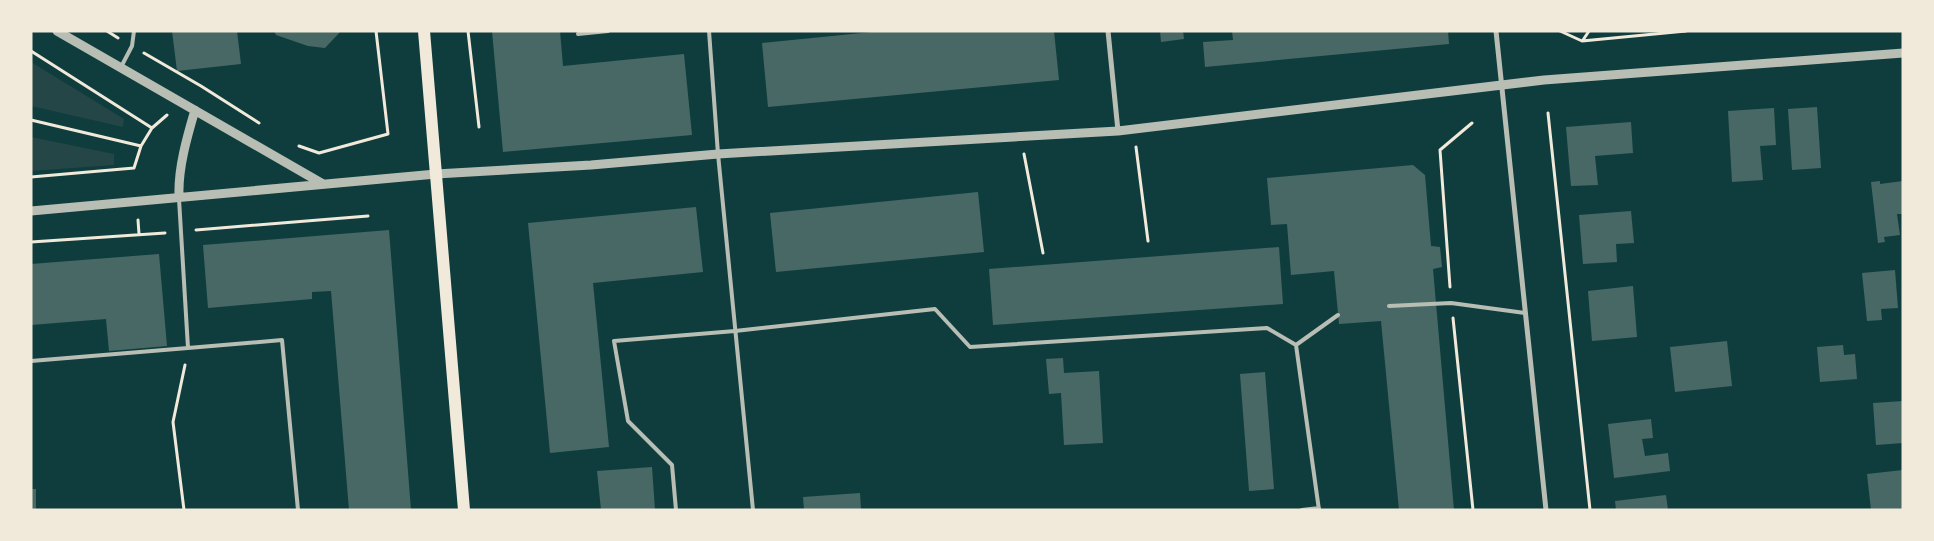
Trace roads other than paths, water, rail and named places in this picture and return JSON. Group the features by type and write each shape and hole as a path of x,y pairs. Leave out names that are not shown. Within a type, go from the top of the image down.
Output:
{"main road":[{"path":"424,31 464,510"}],"street":[{"path":"57,31 323,184"},
{"path":"1108,31 1118,131"},
{"path":"1496,31 1546,510"},
{"path":"31,211 436,174 591,165 718,154 1118,131 1502,84 1903,53"},
{"path":"179,196 178,185 188,132 195,110"}],"lane":[{"path":"121,67 132,46 134,31"},
{"path":"578,34 608,31"},
{"path":"709,31 718,154 753,510"},
{"path":"179,196 188,348"},
{"path":"1389,306 1451,303 1525,313"},
{"path":"676,510 672,465 628,421 614,341 736,331 935,309 970,348 1267,328 1296,345"},
{"path":"1296,345 1338,315"},
{"path":"31,361 282,340 298,510"},
{"path":"1296,345 1319,509 1302,510"}]}
